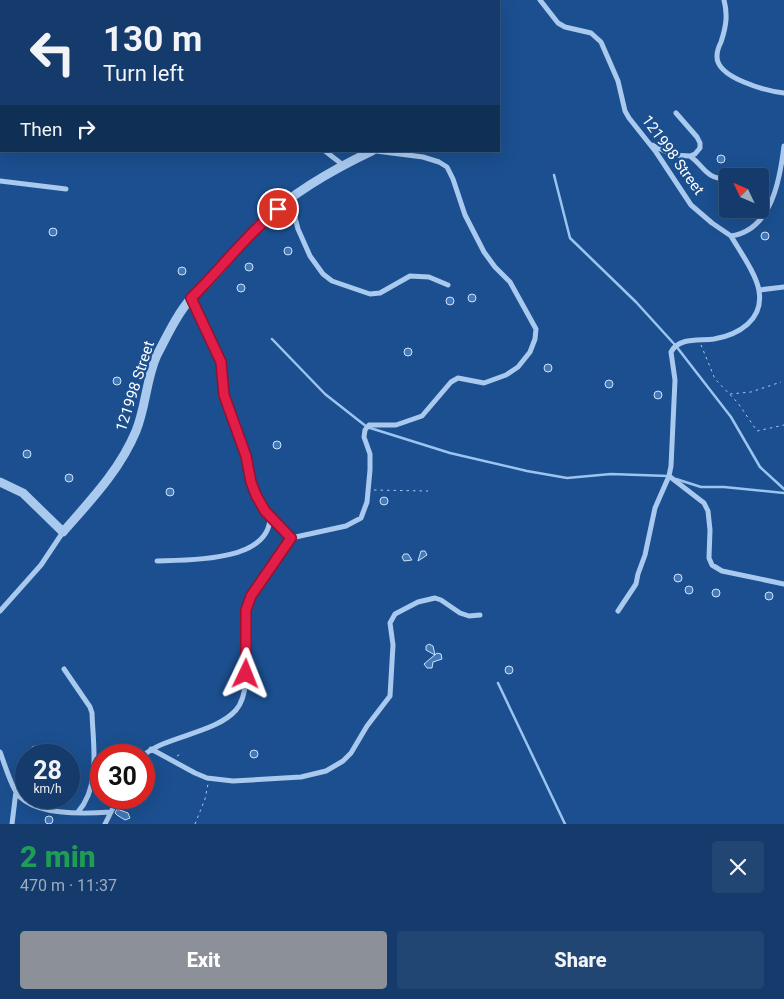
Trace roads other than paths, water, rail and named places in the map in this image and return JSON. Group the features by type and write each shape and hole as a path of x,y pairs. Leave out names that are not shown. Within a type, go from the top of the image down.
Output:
{"street":[{"name":"121998 Street","path":"540,0 558,23 565,27 591,33 601,42 618,81 625,111 691,205 731,236"},
{"path":"724,0 727,15 726,28 717,53 717,62 724,71 741,80 772,92 784,93"},
{"path":"648,143 673,155 690,156 699,150 700,143 697,137 676,113"},
{"path":"618,611 636,584 646,554 656,508 672,466 676,380 671,352 680,343 719,338 735,333 749,325 753,319 757,308 759,290 746,261 731,236 751,229 766,210 775,193 780,176 784,146"},
{"path":"326,152 343,165"},
{"name":"121998 Street","path":"63,532 111,475 128,450 144,407 150,375 156,358 166,337 191,298 214,276 265,219 290,199 343,165 372,152"},
{"path":"155,748 224,719 237,709 246,674 246,610 251,596 291,538 346,526 357,521 365,510 370,462 364,433 369,425 396,425 422,416 451,382 458,378 484,383 506,375 525,360 533,345 536,334 533,323 510,282 494,267 484,252 465,215 454,179 447,167 439,162 423,157 382,152"},
{"path":"690,156 709,176 719,178"},
{"path":"0,181 66,189"},
{"path":"290,199 298,228 310,256 323,274 332,281 370,294 380,293 410,276 429,278 448,285"},
{"path":"759,290 784,287"},
{"path":"191,298 221,362 224,395 246,456 251,482 260,504 291,538"},
{"path":"669,476 704,503 708,511 710,530 709,558 712,565 722,571 784,584"},
{"path":"0,482 23,493 63,532 40,565 0,611"},
{"path":"157,561 228,555 244,550 256,544 263,536 269,527 270,516"},
{"path":"155,751 207,778 233,781 313,775 338,764 351,753 367,726 390,696 393,645 390,623 392,617 410,605 435,598 460,613 469,616 480,615"},
{"path":"64,670 90,707 92,713 93,774 86,801 78,812"},
{"path":"0,752 15,789"},
{"path":"12,824 15,799"},
{"path":"44,809 111,812"},
{"path":"105,824 112,809"}],"waterway":[{"path":"554,175 570,238 636,302 676,346 731,417 760,467 784,489"},
{"path":"272,339 325,394 367,427 450,453 527,471 567,478 611,474 668,476"},
{"path":"676,479 701,487 724,487 784,493"},
{"path":"498,683 565,824"}]}
